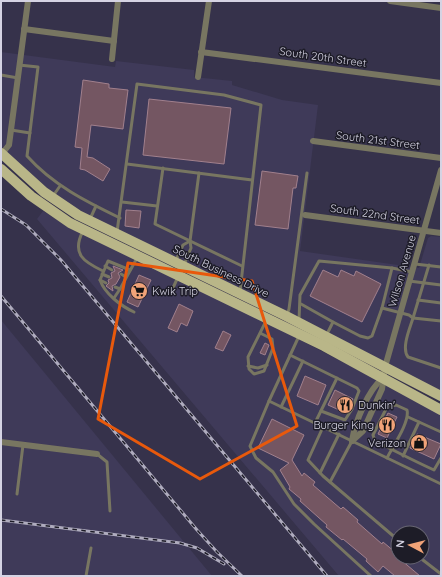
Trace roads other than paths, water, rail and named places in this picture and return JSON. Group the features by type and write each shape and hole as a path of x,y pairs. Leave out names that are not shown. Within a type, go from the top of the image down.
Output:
{"main road":[{"name":"South Business Drive","path":"1,154 20,172 52,198 89,220 286,316 441,396"},
{"path":"1,169 34,199 63,219 178,277 300,335 441,410"}],"street":[{"path":"1,154 8,147 11,130 28,1"},
{"path":"112,58 118,1"},
{"path":"198,77 209,1"},
{"path":"390,1 441,8"},
{"path":"24,29 114,41"},
{"name":"South 20th Street","path":"202,52 441,83"},
{"name":"South 21st Street","path":"313,141 441,158"},
{"name":"Wilson Avenue","path":"352,441 362,431 382,390 385,367 441,170"},
{"name":"South 22nd Street","path":"305,214 441,233"},
{"name":"Wilson Avenue","path":"352,441 354,427 375,384 383,378"},
{"path":"1,442 97,454"}],"lane":[{"path":"20,65 38,67 27,156 60,186 120,218"},
{"path":"1,75 18,78"},
{"path":"116,234 120,218 138,84 220,94 261,105 238,306"},
{"path":"11,130 30,133"},
{"path":"127,164 252,180"},
{"path":"162,168 155,224 242,266"},
{"path":"286,316 289,308 307,172"},
{"path":"179,264 191,248 190,241 199,173"},
{"path":"52,198 60,186"},
{"path":"122,202 157,206"},
{"path":"96,206 78,246 81,256 88,264 109,277"},
{"path":"172,290 178,277 183,245 190,241"},
{"path":"114,298 138,257"},
{"path":"130,270 108,261 100,280 103,288 124,308 134,312"},
{"path":"298,322 300,295 319,261 392,268 412,272"},
{"path":"414,264 441,267"},
{"path":"429,265 413,318 405,353 408,357 441,368"},
{"path":"106,266 112,270"},
{"path":"300,304 332,322 368,338 372,336 382,308 392,268"},
{"path":"121,274 126,277"},
{"path":"100,280 106,283"},
{"path":"118,281 123,284"},
{"path":"410,281 441,285"},
{"path":"115,287 120,289"},
{"path":"418,300 441,303"},
{"path":"382,308 409,314 413,318 441,321"},
{"path":"260,332 274,343 264,371 258,374 251,371 248,366 248,357 266,319"},
{"path":"326,336 332,322"},
{"path":"300,335 250,446 256,458 273,472 294,504 371,576"},
{"path":"290,355 357,388 359,394 347,418 342,420 321,411"},
{"path":"281,407 303,361"},
{"path":"248,366 258,368 267,364"},
{"path":"316,423 337,378"},
{"path":"269,401 441,484"},
{"path":"387,458 391,450 408,416 407,410 396,405 387,407 373,437 375,441 391,450 403,456 434,470"},
{"path":"408,416 441,432"},
{"path":"403,456 419,422"},
{"path":"323,426 308,460 330,482 390,533"},
{"path":"320,473 338,434"},
{"path":"330,482 352,441"},
{"path":"17,494 23,444"},
{"path":"97,454 106,462 110,511"},
{"path":"430,479 441,458"},
{"path":"86,576 91,548"},
{"path":"430,565 441,573"}],"railway":[{"path":"1,209 26,225 61,260 327,576"},
{"path":"1,296 197,530 242,576"},
{"path":"1,520 180,543 197,548 224,564"}],"place":[{"name":"Kwik Trip","path":"139,291"},
{"name":"Dunkin'","path":"345,405"},
{"name":"Burger King","path":"387,425"},
{"name":"Verizon","path":"419,443"}]}
